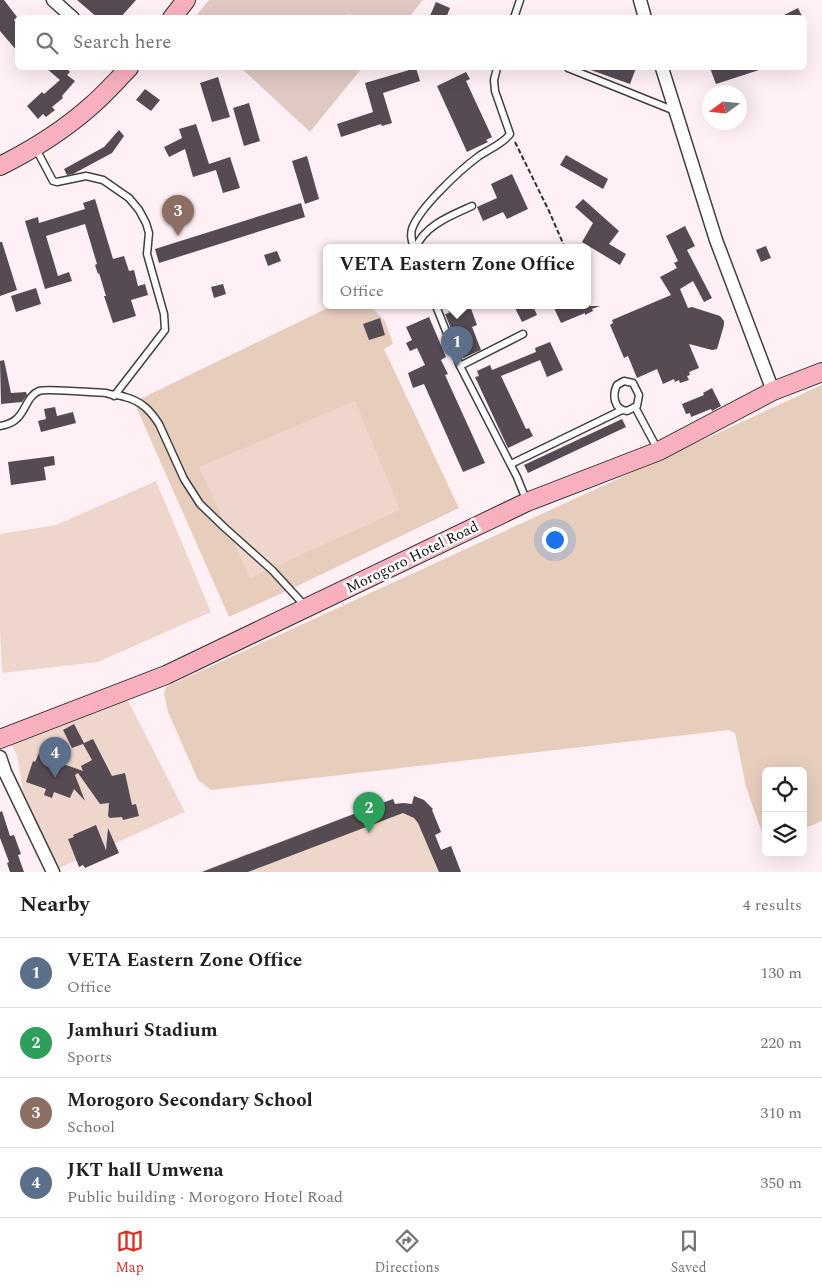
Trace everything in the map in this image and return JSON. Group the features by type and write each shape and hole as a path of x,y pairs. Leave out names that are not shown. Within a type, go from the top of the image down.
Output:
{"street":[{"path":"53,0 70,15"},
{"path":"174,15 186,0"},
{"path":"640,0 644,15"},
{"path":"0,166 35,148 91,106 127,70"},
{"path":"663,70 716,240 773,392"},
{"name":"Morogoro Hotel Road","path":"0,739 166,675 527,502 659,451 773,392 822,372"},
{"path":"0,757 8,779 53,872"}],"lane":[{"path":"515,15 520,0"},
{"path":"414,244 412,231 424,210 462,171 483,153 505,140 510,134 495,91 494,83 497,70"},
{"path":"573,70 676,111"},
{"path":"35,148 53,181 57,182 86,176 103,180 130,198 146,223 148,254 164,314 165,330 114,396"},
{"path":"417,244 420,238 443,220 472,206"},
{"path":"437,309 460,366 511,464 527,502"},
{"path":"460,366 522,334"},
{"path":"511,464 622,410 627,411 635,408 639,401 637,390 633,383 624,381 617,385 614,394 617,405 622,410"},
{"path":"0,426 8,425 16,420 33,395 42,390 106,393 114,396 124,396 144,406 151,412 162,430 184,479 200,504 272,570 307,608"},
{"path":"635,408 659,451"}],"path":[{"path":"510,134 539,190 563,244"}],"shaded area":[{"path":"209,0 423,0 411,15 351,15 341,7 351,15 197,15"},
{"path":"243,70 360,70 310,132"},
{"path":"326,309 373,309 385,321 393,344 384,349 459,508 229,617 134,402"},
{"path":"822,385 822,821 807,827 807,767 762,767 762,833 746,787 735,733 729,730 211,790 198,780 168,712 164,694 166,687"},
{"path":"355,401 400,510 250,578 199,467"},
{"path":"156,481 211,612 98,662 2,673 0,534 56,525"},
{"path":"123,691 185,812 57,869 30,834 17,755 9,741"},
{"path":"414,796 424,800 433,809 427,815 450,872 199,872 249,853 251,860 258,857 255,851 369,808 371,813 375,806 393,799 395,804 411,804"}],"building":[{"path":"0,0 4,0 15,15 15,48 0,31"},
{"path":"77,0 136,0 123,15 94,15"},
{"path":"436,2 450,8 447,15 430,15"},
{"path":"798,8 802,15 784,15"},
{"path":"48,70 68,70 70,72 67,75 75,81 62,96 63,98 52,107 55,110 46,117 43,114 38,119 27,106 42,92 44,94 60,80"},
{"path":"409,70 417,70 420,81 383,93 392,123 382,126 381,124 341,137 337,124 373,112 365,83"},
{"path":"591,70 635,70 630,84"},
{"path":"711,70 759,70 716,84"},
{"path":"466,72 470,79 466,81 492,137 486,140 488,142 467,152 437,86"},
{"path":"218,77 230,117 212,122 200,83"},
{"path":"145,89 160,100 151,111 136,100"},
{"path":"249,103 260,141 244,146 233,108"},
{"path":"196,124 209,164 230,157 240,188 223,193 216,170 193,177 185,149 169,157 164,147 182,138 179,129"},
{"path":"119,130 124,136 112,153 73,174 67,175 64,169 104,147"},
{"path":"566,155 608,179 603,189 560,165"},
{"path":"307,156 319,199 305,204 292,161"},
{"path":"512,174 528,209 507,219 503,212 483,221 477,207 497,198 491,184"},
{"path":"95,199 113,259 124,256 129,271 134,270 138,286 145,284 148,295 131,300 136,316 113,323 95,265 97,264 85,224 46,236 58,276 69,272 72,281 45,289 25,221 38,217 39,223 85,209 83,203"},
{"path":"583,199 619,231 609,244 626,254 620,265 591,247 591,244 582,242 593,223 575,207"},
{"path":"301,203 305,217 159,263 155,249"},
{"path":"685,226 695,246 687,250 712,298 704,302 693,281 680,289 688,308 692,307 720,316 724,321 724,325 717,349 712,350 689,344 699,368 689,372 690,375 687,376 689,380 680,383 679,380 675,382 674,379 663,384 657,369 637,378 628,356 624,358 610,325 613,323 612,320 671,295 660,277 677,268 674,263 678,261 666,236"},
{"path":"0,242 2,242 17,290 0,296"},
{"path":"766,246 771,258 761,262 756,250"},
{"path":"277,251 281,261 268,266 264,255"},
{"path":"223,284 226,294 214,298 211,287"},
{"path":"36,288 41,304 16,312 11,296"},
{"path":"591,306 600,306 592,309 593,311 585,315 585,313 561,323 554,309 591,309"},
{"path":"448,309 471,309 477,325 472,327 481,350 463,358 445,314 449,313"},
{"path":"516,309 534,309 537,315 522,322"},
{"path":"429,317 446,357 441,360 448,374 445,375 485,463 463,472 424,384 413,388 408,373 425,365 417,348 410,351 406,343 412,340 406,327"},
{"path":"380,318 385,335 369,340 363,324"},
{"path":"550,342 563,370 547,377 540,360 501,376 526,429 529,428 533,436 508,448 475,377 479,376 477,371 490,365 492,370 536,352 535,348"},
{"path":"4,360 11,393 26,392 27,395 22,402 1,404 0,361"},
{"path":"712,388 721,406 712,411 711,409 691,417 690,413 686,414 682,404 704,395 703,393"},
{"path":"55,407 57,416 73,412 76,423 41,432 38,421 46,419 44,409"},
{"path":"622,419 626,427 528,473 524,465"},
{"path":"54,456 55,465 44,467 46,480 11,485 8,462"},
{"path":"74,724 84,743 93,739 112,776 125,773 132,805 136,804 139,816 123,820 122,817 110,818 108,816 109,803 100,804 78,773 75,775 85,801 74,789 70,798 54,792 52,798 44,795 46,789 26,782 33,761 35,762 39,753 43,754 45,749 59,754 49,759 83,771 81,766 92,760 83,744 72,748 63,730"},
{"path":"414,796 424,800 433,809 441,832 435,835 441,850 451,846 461,872 439,872 418,823 414,818 403,813 248,872 202,872 393,799 395,804 412,804"},
{"path":"2,811 10,836 14,835 21,854 18,855 24,872 10,872 7,863 9,862 0,838 0,812"},
{"path":"96,825 106,850 108,828 119,853 85,868 83,865 79,867 68,839"}],"place":[{"name":"Morogoro Secondary School","path":"178,236"},
{"name":"VETA Eastern Zone Office","path":"457,367"},
{"name":"JKT hall Umwena","path":"55,778"},
{"name":"Jamhuri Stadium","path":"369,833"}]}
